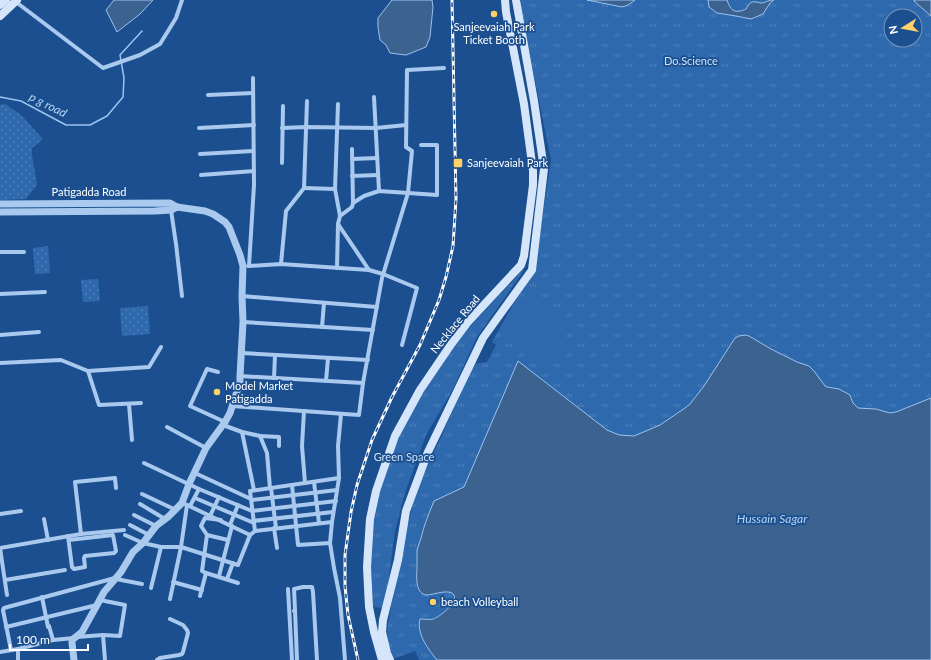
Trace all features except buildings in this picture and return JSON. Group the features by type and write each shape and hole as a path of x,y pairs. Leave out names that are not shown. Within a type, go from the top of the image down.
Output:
{"main road":[{"name":"Necklace Road","path":"382,660 369,607 367,567 370,519 376,491 395,436 420,390 452,343 467,323 521,265 524,256 533,185 533,171 524,104 505,0"},
{"path":"390,660 382,632 382,620 398,560 406,511 428,452 483,338 532,270 544,169 534,101 516,0"},
{"path":"533,171 544,169"},
{"path":"521,265 532,270"},
{"path":"372,620 382,620"}],"street":[{"path":"6,5 103,68 140,55 160,44 176,18 182,0"},
{"path":"232,406 359,415 363,383 383,274 408,193 412,151 406,147 407,70 444,68"},
{"path":"253,78 254,184 246,266 281,264 369,270 417,288 402,345"},
{"path":"208,95 253,93"},
{"path":"374,97 379,191"},
{"path":"281,264 286,211 304,188 308,101"},
{"path":"337,268 338,224 340,216 335,189 338,104"},
{"path":"282,163 283,106"},
{"path":"199,128 254,125"},
{"path":"282,128 376,128 406,125"},
{"path":"353,203 364,196 379,191 437,195 437,145 421,145"},
{"path":"340,216 352,207 353,203 352,149"},
{"path":"200,154 253,151"},
{"path":"352,160 377,158"},
{"path":"201,175 254,171"},
{"path":"352,176 378,175"},
{"path":"304,188 335,189"},
{"name":"Patigadda Road","path":"0,212 170,203 174,208 204,211 213,214 225,222 229,227 246,266 242,296 243,322 240,376 232,406 224,423 206,448 189,484 187,505"},
{"name":"Patigadda Road","path":"0,204 102,207"},
{"path":"174,208 176,244 182,296"},
{"path":"338,224 369,270"},
{"path":"0,252 24,252"},
{"path":"0,294 45,292"},
{"path":"242,296 377,307"},
{"path":"322,327 324,303"},
{"path":"243,322 373,330"},
{"path":"0,335 39,332"},
{"path":"0,363 61,360 88,371 149,367 161,347"},
{"path":"242,353 368,360"},
{"path":"274,378 275,355"},
{"path":"326,381 328,358"},
{"path":"218,372 207,369 190,406 242,432 260,436 279,437 279,446"},
{"path":"88,371 99,405 141,403"},
{"path":"240,376 363,383"},
{"path":"129,404 132,440"},
{"path":"304,411 302,446 305,483"},
{"path":"341,414 338,446 339,478 333,512 330,543 340,598 345,660"},
{"path":"167,427 206,448"},
{"path":"242,432 254,490"},
{"path":"260,436 267,453 274,508 277,548"},
{"path":"144,463 252,511 317,502 336,501"},
{"path":"195,473 251,500 337,490"},
{"path":"81,534 75,482 115,478 116,488"},
{"path":"255,531 250,490 339,478"},
{"path":"314,482 319,523"},
{"path":"292,485 298,545 330,543"},
{"path":"74,660 72,640 82,632 104,592 125,567 133,552 156,526 176,510 187,505 194,498 199,488"},
{"path":"142,494 176,510"},
{"path":"210,516 219,497"},
{"path":"194,498 253,522 333,512"},
{"path":"140,504 165,519"},
{"path":"187,505 250,535"},
{"path":"170,599 181,547 187,505"},
{"path":"219,576 234,514 238,506"},
{"path":"0,514 21,511"},
{"path":"134,515 156,526"},
{"path":"221,520 205,518 201,526 207,535 228,540"},
{"path":"44,519 48,540"},
{"path":"125,535 142,543 161,547 181,547 238,564 250,535 255,531 332,522"},
{"path":"130,525 149,535"},
{"path":"7,595 0,548 48,540 113,533 124,530"},
{"path":"69,538 81,534 113,533"},
{"path":"69,538 72,566 74,569 84,568 85,556 115,552 113,533"},
{"path":"207,535 202,571 238,583"},
{"path":"151,588 161,547"},
{"path":"227,579 233,563"},
{"path":"5,580 65,570"},
{"path":"200,596 206,573"},
{"path":"11,650 3,610 4,608 116,578 142,584"},
{"path":"173,582 202,590"},
{"path":"298,660 294,589 303,587 312,587 313,592 317,660"},
{"path":"288,589 292,660"},
{"path":"42,598 53,640"},
{"path":"0,652 53,640 103,635 120,636 125,605 98,603 6,628"},
{"path":"289,611 295,610"},
{"path":"157,660 160,658 179,655 183,652 188,630 183,624 170,619"},
{"path":"103,635 105,660"},
{"path":"18,649 18,660"}],"green space":[{"name":"Sanjeevaiah Park","path":"521,0 587,0 622,7 635,0 914,0 922,8 883,8 883,48 923,48 923,8 931,16 931,398 890,413 876,409 858,408 853,403 850,395 839,389 825,386 809,366 797,362 771,349 749,336 735,338 704,386 685,408 660,425 634,436 619,435 607,430 518,361 464,487 434,501 420,537 417,553 417,581 419,590 426,595 451,592 454,597 452,604 437,617 420,620 419,623 429,650 437,660 419,660 415,651 393,659 387,630 401,552 416,492 474,364 487,362 496,345 492,342 515,301 534,274 551,160 522,15"},
{"path":"5,104 21,115 42,138 41,141 32,148 37,185 26,199 0,200 0,105"},
{"path":"48,246 50,273 35,274 33,248"},
{"name":"Green Space","path":"522,268 524,269 520,276 477,337 452,391 426,435 405,493 395,531 387,593 383,608 374,607 370,549 377,495 391,451 415,402 462,335 518,275"},
{"path":"98,279 100,301 83,302 81,280"},
{"path":"521,296 571,327 550,363 499,333"},
{"path":"148,306 150,334 122,336 120,308"}],"water":[{"path":"114,0 153,0 140,14 117,32 106,10"},
{"path":"392,0 432,0 433,7 430,37 426,47 406,55 390,53 386,45 380,40 378,18"},
{"path":"587,0 635,0 622,7"},
{"path":"708,0 727,0 731,8 735,11 741,11 746,9 752,2 762,3 774,0 770,3 763,14 751,19 717,13 709,7"},
{"path":"931,0 931,16 923,8 914,1"},
{"name":"Hussain Sagar","path":"745,335 797,362 809,366 825,386 839,389 850,395 853,403 858,408 876,409 890,413 931,398 931,660 437,660 424,641 419,625 420,619 436,618 448,609 455,598 452,593 449,592 427,595 420,591 417,583 417,550 434,501 464,487 518,361 607,430 619,435 634,436 660,425 690,404 704,386 735,338"}],"waterway":[{"name":"p g road","path":"0,97 21,101 66,125 90,125 107,116 123,97 124,78 120,55 142,31"}],"railway":[{"path":"358,660 348,615 345,586 345,555 351,512 357,485 372,440 392,397 420,345 439,300 453,246 456,199 452,0"}],"place":[{"name":"Sanjeevaiah Park Ticket Booth","path":"494,14"},
{"name":"Sanjeevaiah Park","path":"458,163"},
{"name":"Model Market Patigadda","path":"217,392"},
{"name":"beach Volleyball","path":"433,602"}],"park label":[{"name":"Do.Science","path":"691,61"}]}
